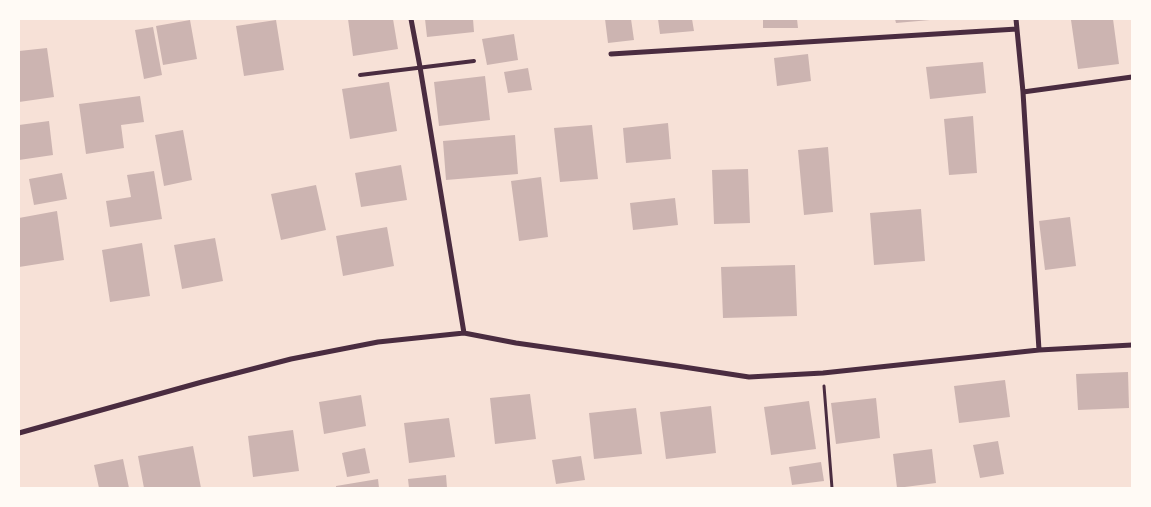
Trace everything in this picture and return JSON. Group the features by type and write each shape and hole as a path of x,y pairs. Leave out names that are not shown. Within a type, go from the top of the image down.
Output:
{"street":[{"path":"411,19 464,333"},
{"path":"1016,19 1023,92 1039,350"},
{"path":"611,54 1017,29"},
{"path":"1023,92 1132,77"},
{"path":"19,433 291,359 378,342 464,333 516,343 749,377 823,373 1039,350 1132,345"}],"lane":[{"path":"360,75 474,61"}],"path":[{"path":"823,373 832,488"}],"building":[{"path":"348,19 393,19 398,49 353,56"},
{"path":"425,19 473,19 474,32 427,37"},
{"path":"605,19 631,19 634,40 608,43"},
{"path":"658,19 692,19 694,31 660,34"},
{"path":"763,19 797,19 798,28 763,28"},
{"path":"895,19 930,19 930,20 896,23"},
{"path":"1113,19 1119,64 1078,69 1071,20"},
{"path":"190,20 197,59 163,65 156,26"},
{"path":"276,20 284,70 244,76 236,26"},
{"path":"153,27 162,75 144,79 135,30"},
{"path":"514,34 518,60 487,65 482,39"},
{"path":"47,48 54,97 19,102 19,51"},
{"path":"808,54 811,81 777,86 774,58"},
{"path":"983,62 986,93 930,99 926,67"},
{"path":"528,68 532,90 508,93 504,72"},
{"path":"485,76 490,120 439,126 434,82"},
{"path":"389,82 397,131 350,139 342,89"},
{"path":"140,96 144,122 121,125 124,148 86,154 79,104"},
{"path":"973,116 977,173 949,175 944,119"},
{"path":"49,121 53,155 19,160 19,125"},
{"path":"668,123 671,159 626,163 623,128"},
{"path":"592,125 598,179 560,182 554,128"},
{"path":"183,130 192,180 164,186 155,135"},
{"path":"515,135 518,174 446,180 443,141"},
{"path":"828,147 833,212 804,215 798,150"},
{"path":"401,165 407,200 361,207 355,173"},
{"path":"748,169 750,223 714,224 712,170"},
{"path":"154,171 162,219 110,227 106,201 131,197 127,175"},
{"path":"62,173 67,199 34,205 29,179"},
{"path":"541,177 548,237 519,241 511,181"},
{"path":"316,185 326,230 281,240 271,194"},
{"path":"675,198 678,225 633,230 630,203"},
{"path":"921,209 925,261 874,265 870,213"},
{"path":"57,211 64,260 19,267 19,218"},
{"path":"1070,217 1076,266 1045,270 1039,221"},
{"path":"387,227 394,266 343,276 336,236"},
{"path":"215,238 223,281 182,289 174,245"},
{"path":"142,243 150,296 110,302 102,250"},
{"path":"795,265 797,316 723,318 721,267"},
{"path":"1128,372 1129,408 1078,410 1076,374"},
{"path":"1005,380 1010,417 959,423 954,386"},
{"path":"530,394 536,439 495,444 490,398"},
{"path":"361,395 366,426 324,434 319,402"},
{"path":"876,398 880,438 836,444 831,403"},
{"path":"809,401 816,449 771,455 764,407"},
{"path":"711,406 716,453 666,459 660,412"},
{"path":"636,408 642,454 594,459 589,413"},
{"path":"449,418 455,457 409,463 404,423"},
{"path":"293,430 299,471 253,477 248,436"},
{"path":"998,441 1004,474 980,478 973,445"},
{"path":"193,446 201,488 144,488 138,456"},
{"path":"365,448 370,473 347,477 342,453"},
{"path":"932,449 936,483 897,488 893,454"},
{"path":"581,456 585,480 556,484 552,460"},
{"path":"123,459 129,488 99,488 94,465"},
{"path":"821,462 824,481 792,485 789,467"},
{"path":"446,475 447,488 409,488 408,479"},
{"path":"378,479 379,488 336,488 336,486"}]}
